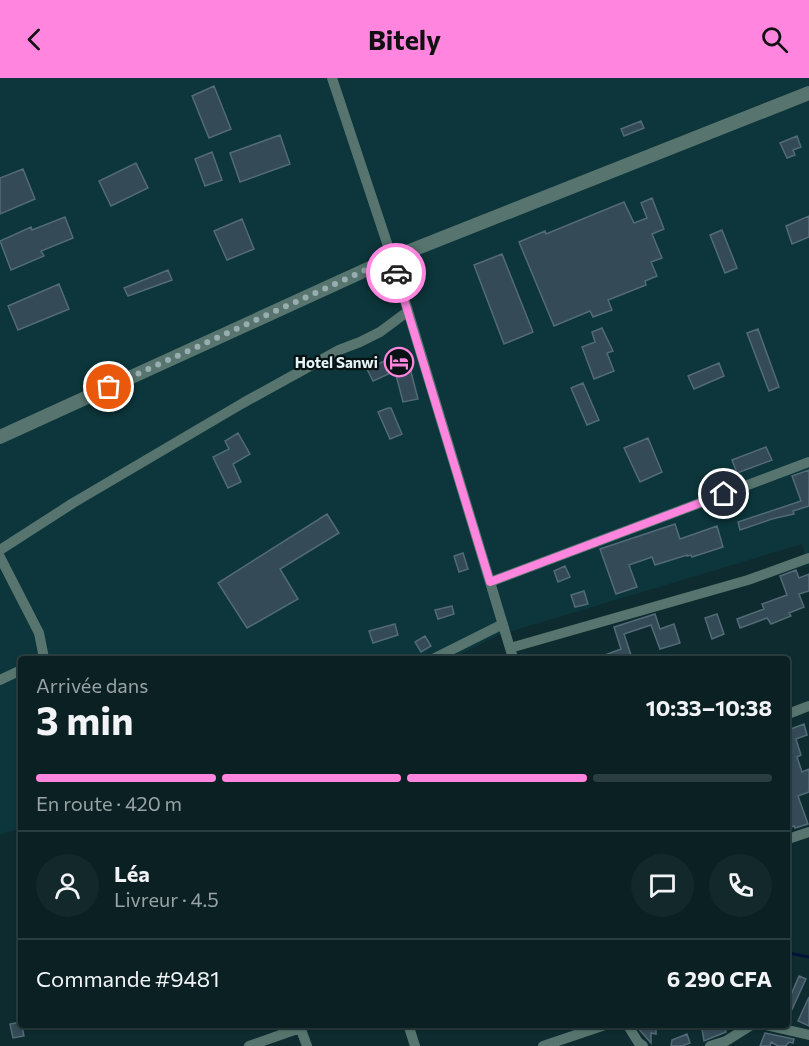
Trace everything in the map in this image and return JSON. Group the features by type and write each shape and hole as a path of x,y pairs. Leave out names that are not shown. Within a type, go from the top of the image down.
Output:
{"street":[{"path":"332,78 392,258 511,653 748,580 809,558"},
{"path":"0,437 392,258 809,93"},
{"path":"0,550 73,503 243,403 339,350 380,332 407,312"},
{"path":"490,582 809,462"},
{"path":"0,557 37,627 44,656"},
{"path":"439,656 503,624"},
{"path":"0,680 18,671"},
{"path":"790,713 809,706"},
{"path":"790,838 809,832"},
{"path":"249,1046 295,1028"},
{"path":"301,1028 307,1046"},
{"path":"409,1028 414,1046"},
{"path":"543,1046 596,1028"},
{"path":"629,1028 643,1046"},
{"path":"710,1046 726,1041 747,1028"},
{"path":"778,1028 809,1035"}],"shaded area":[{"path":"0,78 809,78 809,568 802,544 499,635 457,656 18,656 18,829 0,835"}],"building":[{"path":"214,86 231,129 209,138 192,96"},
{"path":"641,121 644,128 624,136 621,129"},
{"path":"280,135 290,164 240,182 230,153"},
{"path":"797,136 801,147 793,150 795,155 787,158 780,143"},
{"path":"212,152 222,180 205,186 195,159"},
{"path":"136,163 148,188 111,206 99,181"},
{"path":"23,169 35,199 0,214 0,178"},
{"path":"652,198 664,229 652,234 662,258 651,262 657,276 645,281 646,285 608,300 612,310 593,317 590,311 554,326 519,242 545,231 546,234 624,202 634,223 647,218 641,203"},
{"path":"809,216 809,237 792,244 786,226"},
{"path":"65,217 73,238 41,251 44,256 11,270 0,241 31,227 32,230"},
{"path":"242,219 254,249 227,260 214,231"},
{"path":"722,230 737,268 725,273 710,235"},
{"path":"502,254 533,332 504,344 474,265"},
{"path":"168,270 172,280 128,296 124,288"},
{"path":"59,284 69,309 18,330 8,306"},
{"path":"602,328 613,351 607,353 614,371 594,379 582,347 595,342 592,332"},
{"path":"758,329 779,387 769,391 747,333"},
{"path":"404,352 418,399 403,402 395,371 373,381 367,369"},
{"path":"719,363 724,376 694,389 688,376"},
{"path":"583,383 599,420 587,425 571,388"},
{"path":"391,408 402,434 390,439 378,412"},
{"path":"238,433 250,454 233,464 241,482 228,488 213,457 229,449 225,441"},
{"path":"648,438 662,472 640,482 624,448"},
{"path":"766,447 772,460 737,473 732,460"},
{"path":"809,470 809,506 793,511 794,514 740,530 738,522 801,501 792,476"},
{"path":"327,514 339,533 280,569 298,599 247,628 218,583"},
{"path":"675,524 680,539 717,526 723,547 655,565 652,557 629,565 637,587 616,594 600,549"},
{"path":"463,553 468,569 459,572 454,556"},
{"path":"565,566 570,577 558,582 554,571"},
{"path":"796,570 799,578 809,574 809,591 799,594 804,607 789,613 791,616 771,624 767,618 740,628 737,619 764,609 762,604 787,595 780,576"},
{"path":"584,591 588,604 575,607 571,595"},
{"path":"452,606 454,614 438,619 435,610"},
{"path":"655,614 660,629 674,624 680,643 660,649 651,625 624,634 631,656 602,656 621,649 614,627"},
{"path":"717,614 724,634 712,639 705,618"},
{"path":"395,624 398,635 373,643 369,631"},
{"path":"425,636 431,646 421,652 415,642"},
{"path":"804,724 807,735 796,739 801,755 797,757 802,772 809,769 809,792 798,796 808,824 795,828 794,826 790,827 790,729"},
{"path":"799,976 806,979 790,1014 790,997"},
{"path":"809,997 809,1026 798,1021"},
{"path":"18,1023 18,1028 22,1028 24,1036 13,1038 10,1024"},
{"path":"638,1028 656,1028 656,1034 651,1033 651,1043"},
{"path":"725,1028 726,1032 704,1041 702,1029"},
{"path":"765,1033 794,1039 793,1043 778,1046 771,1042 770,1046 760,1046"},
{"path":"687,1034 690,1043 671,1046 672,1040"}],"waterway":[{"path":"790,953 809,957"}],"way so far":[{"path":"109,387 392,258 396,273"}],"place":[{"name":"Hotel Sanwi","path":"399,362"}],"route":[{"path":"396,273 490,582 724,494"}]}
